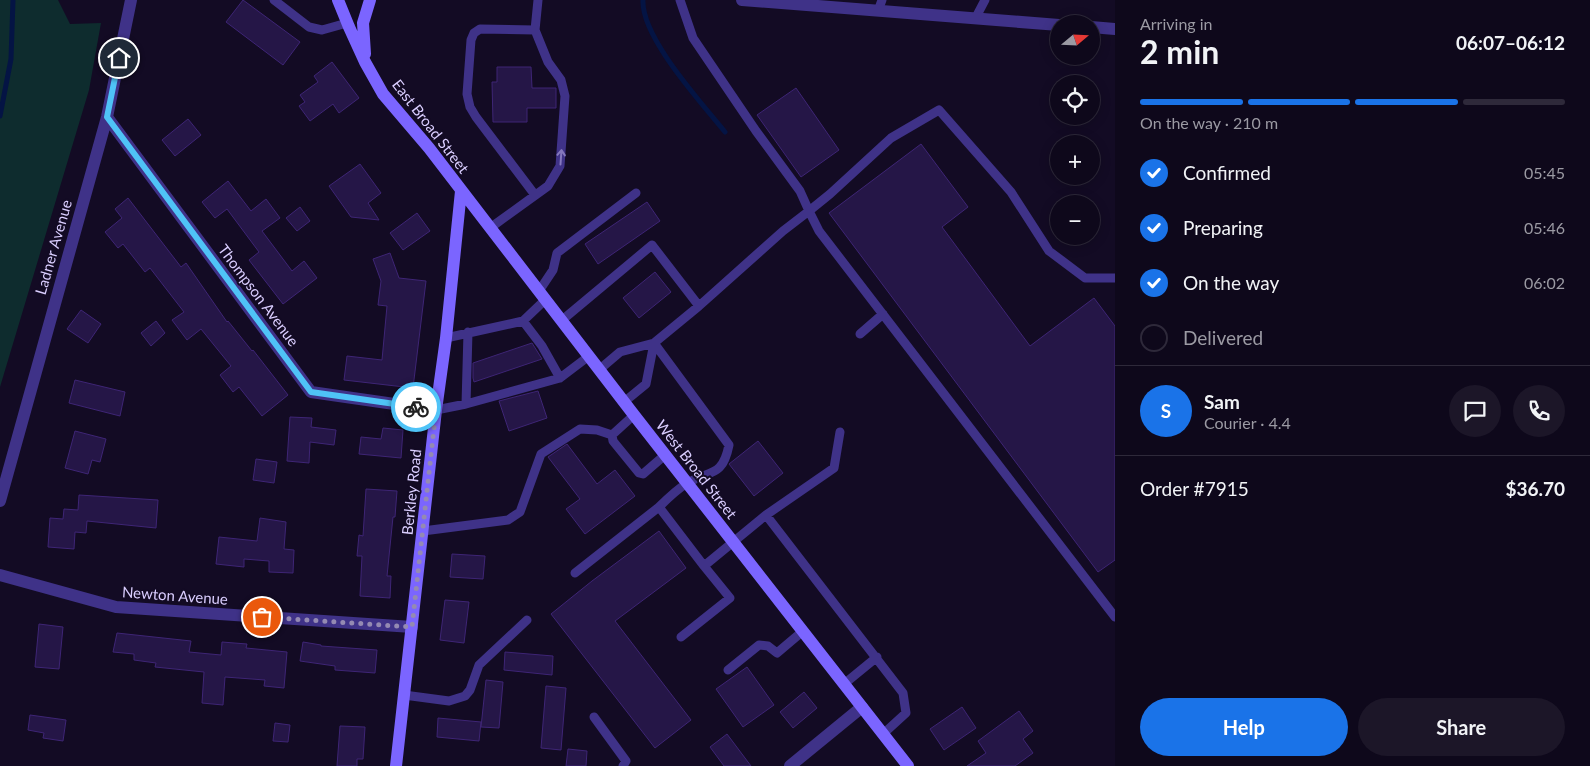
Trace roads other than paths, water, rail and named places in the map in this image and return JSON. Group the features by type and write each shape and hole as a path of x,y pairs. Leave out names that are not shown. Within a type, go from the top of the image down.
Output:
{"main road":[{"name":"East Broad Street","path":"338,0 365,62 383,94 429,148 461,191"},
{"path":"365,62 363,23 370,0"},
{"name":"West Broad Street","path":"461,191 908,766"},
{"name":"Berkley Road","path":"396,766 436,410 446,338 461,191"}],"street":[{"name":"Ladner Avenue","path":"0,501 107,117 131,0"},
{"path":"742,0 873,5 975,19 1050,24"},
{"path":"1100,28 1115,29"},
{"name":"Thompson Avenue","path":"107,117 311,392 436,410"},
{"name":"Newton Avenue","path":"0,575 116,607 412,627"},
{"path":"790,766 862,707"}],"lane":[{"path":"274,0 309,27 322,30 347,23"},
{"path":"490,228 548,186 560,166 565,96 560,80 548,62 535,30 538,0"},
{"path":"680,0 693,38 756,131 800,190 819,231 1115,617"},
{"path":"975,19 984,0"},
{"path":"535,30 480,29 474,33 471,40 467,94 470,107 476,117 535,195"},
{"path":"600,369 620,352 654,342 699,306 783,231 830,194 891,138 939,110 1011,192 1049,250 1085,278 1115,278"},
{"path":"446,338 523,321 542,296 553,270 557,253 636,193"},
{"path":"562,321 652,245 699,306"},
{"path":"860,334 883,314"},
{"path":"523,321 542,346 560,378"},
{"path":"466,404 468,332"},
{"path":"624,402 646,384 654,342"},
{"path":"575,573 687,483 715,472 726,458 729,445 654,342"},
{"path":"436,410 466,404 560,378 589,356"},
{"path":"612,435 634,415"},
{"path":"423,531 508,520 520,512 541,454 580,429 597,430 612,435"},
{"path":"704,566 766,515 834,468 840,432"},
{"path":"612,435 613,441 639,473 643,474 665,455"},
{"path":"659,507 730,598 681,637"},
{"path":"766,515 903,693 906,713 883,734"},
{"path":"404,695 449,700 465,696 470,690 479,665 527,620"},
{"path":"728,670 758,645 768,646 777,653 803,631"},
{"path":"844,684 876,657"},
{"path":"594,717 626,761 623,766"}],"waterway":[{"path":"0,116 11,59 13,0"},
{"path":"643,0 645,15 662,50 674,69 725,132"}]}
